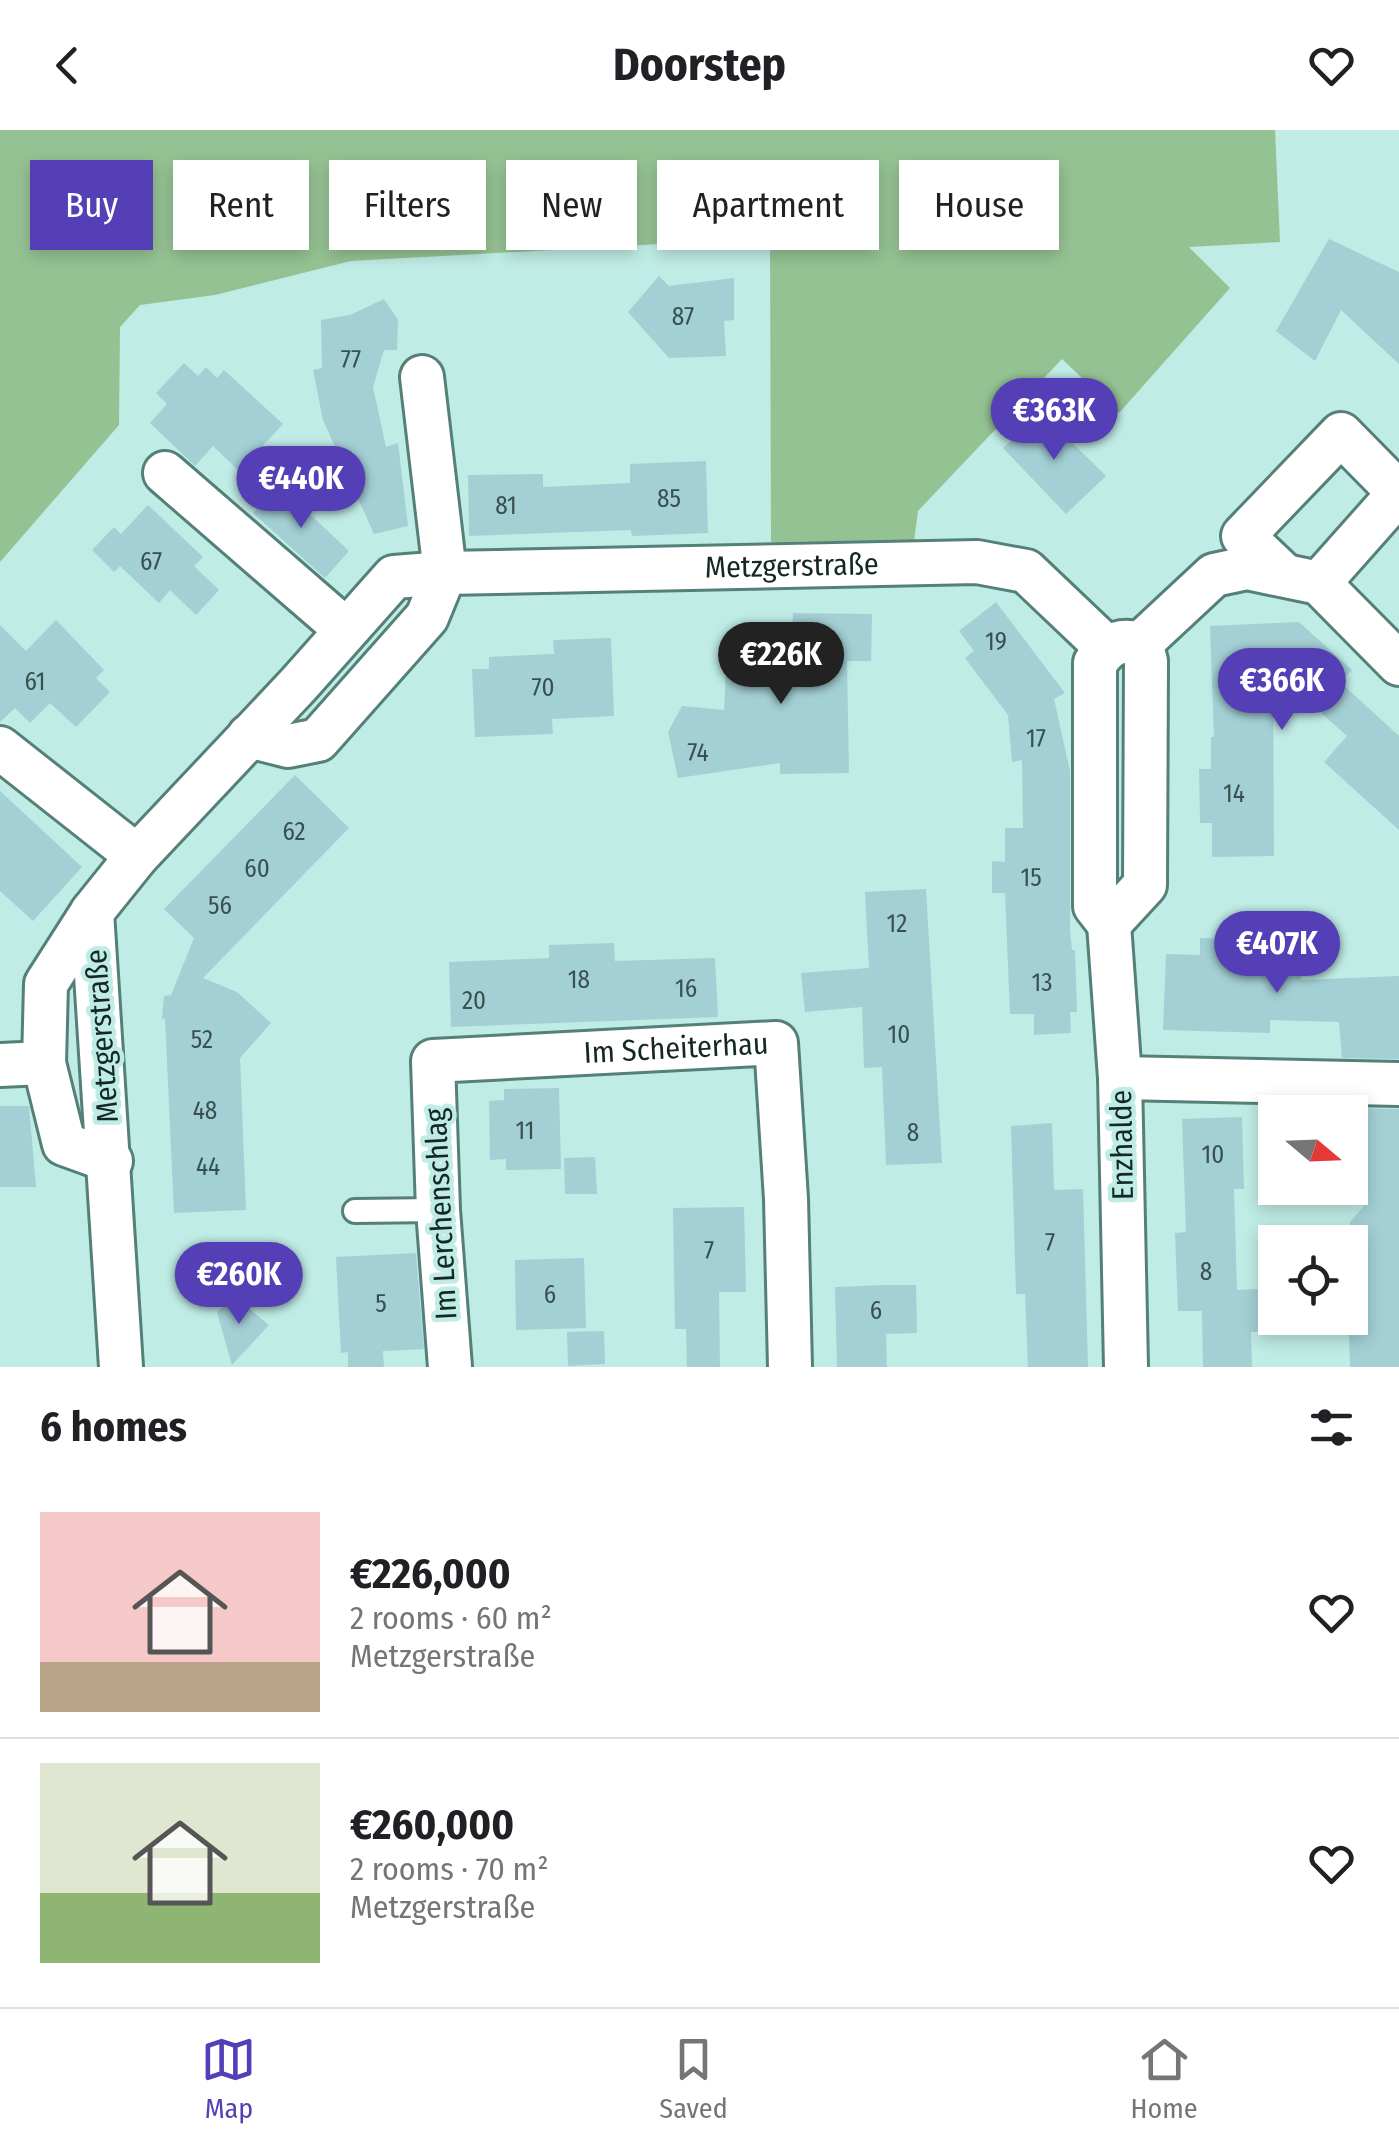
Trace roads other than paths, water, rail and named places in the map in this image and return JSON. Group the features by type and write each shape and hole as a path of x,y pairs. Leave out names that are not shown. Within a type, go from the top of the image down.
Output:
{"street":[{"path":"248,736 288,746 318,740 427,617 445,573 422,377"},
{"path":"1301,579 1399,493 1341,434 1243,536 1301,579 1399,664"},
{"path":"164,473 345,629"},
{"name":"Metzgerstraße","path":"110,1162 64,1144 44,1063 46,984 92,912 137,856 394,577 977,562 1026,572 1124,646"},
{"path":"1124,646 1214,576 1247,568 1301,579"},
{"name":"Enzhalde","path":"1124,646 1146,662 1145,885 1109,924 1120,1078 1126,1367"},
{"path":"0,748 137,856"},
{"name":"Metzgerstraße","path":"92,912 122,1367"},
{"name":"Im Scheiterhau","path":"432,1061 776,1042 786,1199 790,1367"},
{"name":"Im Lerchenschlag","path":"432,1061 450,1367"},
{"name":"Metzgerstraße","path":"0,1065 44,1063"},
{"path":"1120,1078 1399,1084"}],"lane":[{"path":"355,1211 438,1210"}]}
